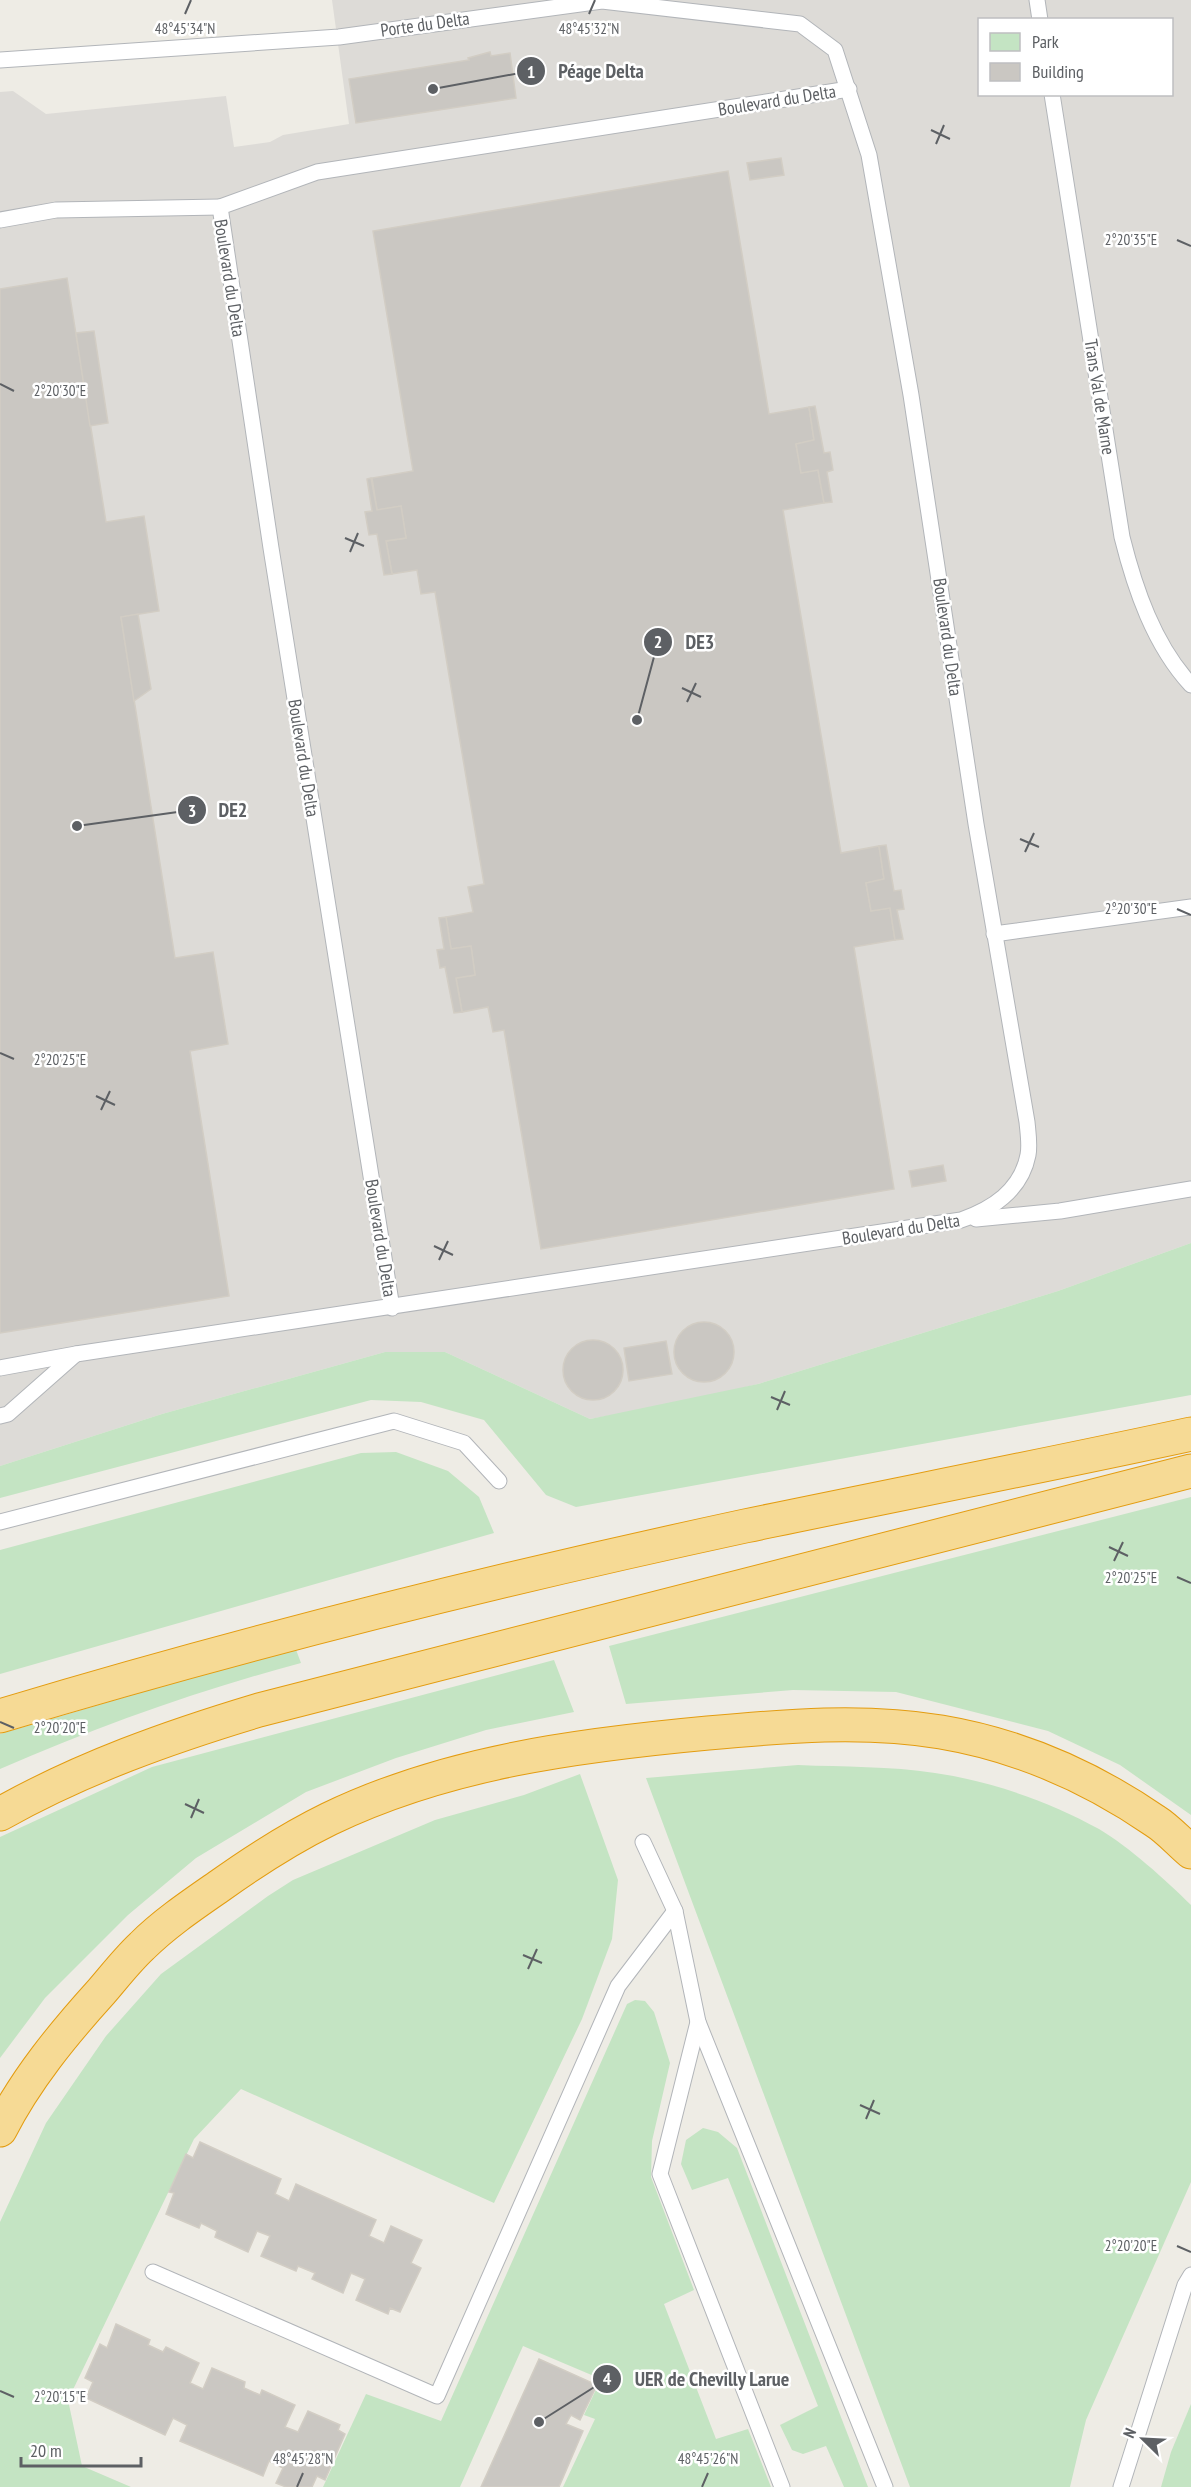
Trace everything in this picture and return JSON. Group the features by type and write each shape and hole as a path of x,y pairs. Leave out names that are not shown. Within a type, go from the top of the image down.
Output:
{"highway":[{"path":"0,1716 137,1675 403,1606 744,1527 989,1478 1191,1434"},
{"path":"0,1814 32,1796 99,1765 177,1735 259,1710 1191,1471"},
{"path":"0,2130 12,2107 40,2066 80,2015 142,1945 189,1908 262,1856 330,1819 404,1789 473,1767 551,1752 634,1740 792,1725 869,1725 941,1732 1020,1751 1089,1781 1158,1822 1191,1852"}],"lane":[{"name":"Porte du Delta","path":"0,60 339,37 602,0 800,24 835,50 849,89"},
{"path":"1037,0 1040,18"},
{"name":"Boulevard du Delta","path":"0,220 56,210 220,207 317,172 849,89 869,156 911,395 972,801 1027,1122 1028,1155 1012,1188 1001,1201 981,1213 961,1220 392,1308 76,1354 0,1368"},
{"name":"Trans Val de Marne","path":"1052,96 1122,537 1139,596 1157,635 1191,685"},
{"name":"Boulevard du Delta","path":"220,207 273,560 392,1308"},
{"path":"994,934 1191,907"},
{"path":"961,1220 1060,1211 1191,1189"},
{"path":"0,1416 8,1414 76,1354"},
{"path":"0,1522 394,1421 464,1443 499,1481"},
{"path":"643,1842 675,1911 698,2022 885,2487"},
{"path":"153,2272 437,2396 618,1986 675,1911"},
{"path":"698,2022 660,2174 782,2487"},
{"path":"1120,2487 1185,2285 1191,2275"}],"shaded area":[{"path":"332,0 1191,0 1191,1243 1058,1291 758,1384 686,1402 590,1419 445,1352 385,1352 162,1414 0,1466 0,92 13,91 46,114 226,96 234,147 270,142 283,135 349,124"}],"green space":[{"path":"1191,1243 1191,1395 576,1507 546,1495 484,1420 421,1402 371,1400 0,1498 0,1466 162,1414 385,1352 445,1352 590,1419 758,1384 1058,1291"},
{"path":"396,1452 448,1471 479,1497 494,1533 0,1674 0,1550 361,1453"},
{"path":"1191,1497 1191,1815 1120,1765 1048,1731 896,1692 793,1690 626,1704 609,1646"},
{"path":"295,1647 301,1663 148,1710 0,1769 0,1734"},
{"path":"554,1660 574,1712 486,1730 396,1758 306,1792 196,1858 128,1915 45,1998 0,2058 0,1837 152,1767"},
{"path":"798,1765 918,1771 977,1781 1020,1794 1061,1810 1110,1836 1147,1864 1191,1905 1191,2182 1086,2420 1070,2487 910,2487 646,1778"},
{"path":"580,1774 618,1880 612,1939 582,2019 494,2203 241,2089 194,2139 68,2400 82,2466 131,2487 0,2487 0,2222 46,2123 106,2036 161,1974 293,1880 435,1820 524,1795"},
{"path":"635,2000 645,2001 654,2012 670,2063 652,2141 651,2177 694,2290 664,2304 716,2439 748,2429 771,2487 563,2487 595,2419 584,2415 601,2379 523,2346 460,2487 323,2487 366,2394 441,2421 627,2004"},
{"path":"703,2128 718,2132 737,2148 868,2487 844,2487 826,2446 803,2454 792,2450 780,2425 818,2406 728,2178 692,2190 681,2164 686,2140"},
{"path":"1191,2404 1191,2487 1161,2487 1171,2452"}],"building":[{"path":"490,52 491,56 510,53 516,98 356,123 349,79 469,60 468,58"},
{"path":"781,158 784,175 750,180 747,163"},
{"path":"728,171 769,414 809,407 814,440 796,444 801,473 818,470 824,503 783,510 841,853 879,846 884,879 866,883 871,911 890,908 895,940 854,947 894,1189 541,1249 504,1030 493,1032 488,1007 462,1012 456,978 475,975 471,946 451,949 446,917 473,912 468,887 484,884 435,592 421,594 417,570 392,574 386,541 406,538 401,506 377,510 372,478 413,471 373,231"},
{"path":"67,278 106,522 144,516 159,611 121,617 175,958 213,952 228,1044 190,1051 229,1296 0,1333 0,289"},
{"path":"94,331 108,423 90,426 76,333"},
{"path":"815,406 824,453 830,452 833,470 827,472 832,502 824,503 818,470 801,473 796,444 814,440 809,407"},
{"path":"371,478 377,510 401,506 406,538 386,541 392,574 384,575 377,534 369,535 365,512 372,511 367,479"},
{"path":"138,614 151,689 134,701 121,617"},
{"path":"886,845 894,891 901,890 904,909 897,910 903,939 895,940 890,908 871,911 866,883 884,879 879,846"},
{"path":"446,917 451,949 471,946 475,975 456,978 462,1012 454,1013 445,967 440,968 437,950 444,949 439,918"},
{"path":"943,1165 946,1181 912,1187 909,1171"},
{"path":"698,1322 710,1322 721,1327 729,1335 734,1352 732,1364 721,1377 710,1382 698,1382 687,1377 679,1369 674,1358 674,1346 679,1335 687,1327"},
{"path":"587,1340 599,1340 610,1345 618,1353 623,1370 621,1382 610,1395 599,1400 587,1400 576,1395 568,1387 563,1376 563,1364 568,1353 576,1345"},
{"path":"666,1341 672,1374 629,1381 624,1348"},
{"path":"200,2142 281,2179 275,2194 289,2201 296,2184 376,2220 369,2236 384,2243 391,2226 422,2240 411,2263 421,2268 400,2312 390,2308 388,2314 356,2300 365,2279 351,2273 343,2293 312,2279 315,2273 298,2266 296,2271 261,2256 270,2236 257,2231 248,2252 215,2237 217,2231 201,2223 199,2228 166,2214 174,2193 169,2192 186,2154 193,2158"},
{"path":"116,2324 150,2340 148,2345 163,2352 166,2347 199,2363 190,2383 203,2389 212,2368 245,2382 244,2388 260,2395 262,2390 295,2405 285,2427 298,2432 308,2411 340,2425 338,2430 345,2434 325,2480 317,2476 312,2487 286,2487 276,2483 283,2468 269,2461 263,2476 180,2441 187,2425 173,2418 165,2435 86,2398 93,2382 85,2378 100,2344 107,2348"},
{"path":"539,2359 597,2385 580,2420 571,2415 566,2424 583,2431 559,2487 481,2487"}],"place":[{"name":"Péage Delta","path":"433,89"},
{"name":"DE3","path":"637,720"},
{"name":"DE2","path":"77,826"},
{"name":"UER de Chevilly Larue","path":"539,2422"}]}
